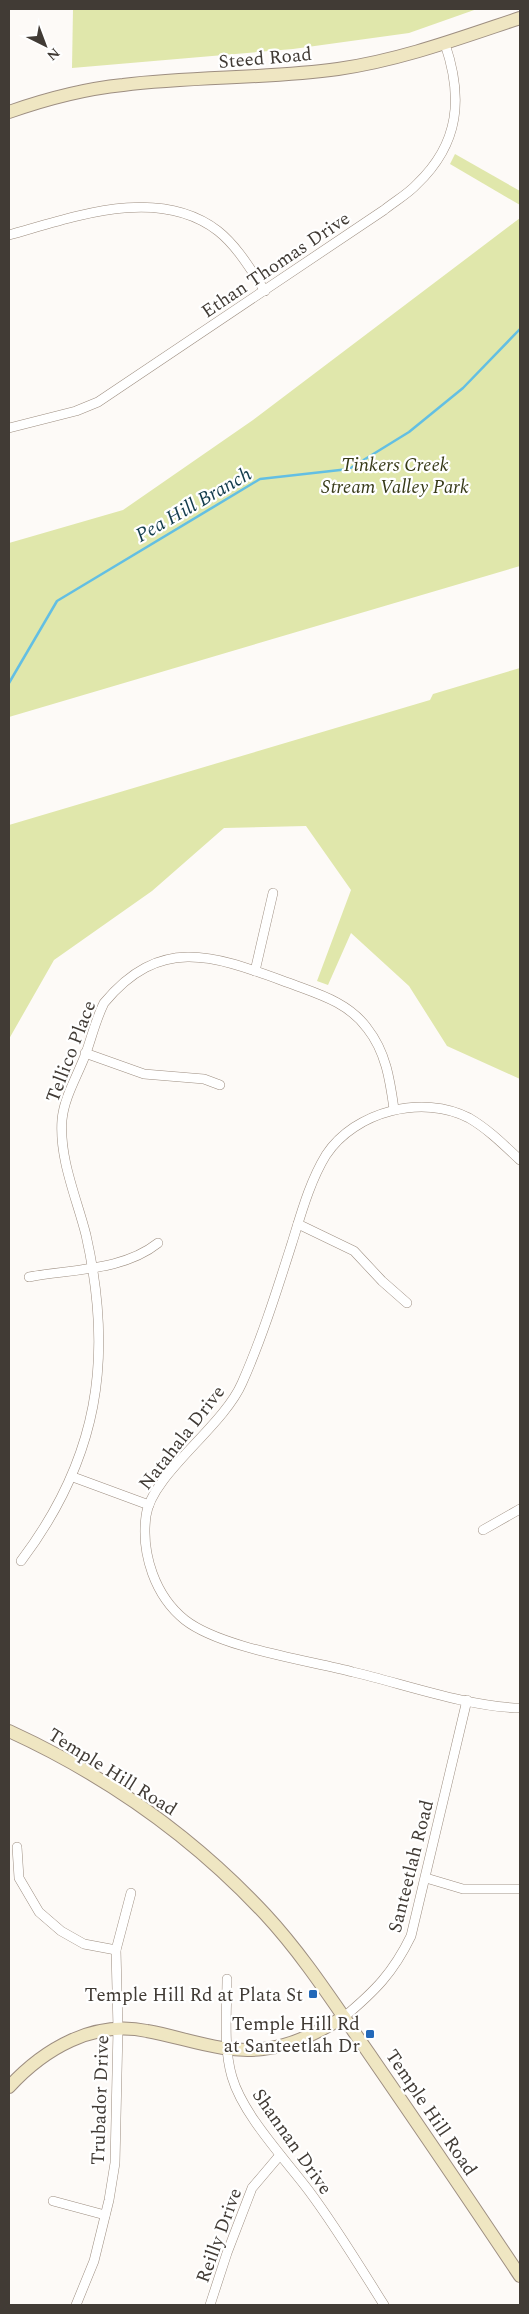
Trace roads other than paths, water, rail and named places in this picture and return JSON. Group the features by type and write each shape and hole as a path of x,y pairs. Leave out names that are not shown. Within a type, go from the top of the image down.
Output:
{"street":[{"name":"Steed Road","path":"9,112 49,98 111,86 338,69 399,57 445,44 520,18"},
{"name":"Ethan Thomas Drive","path":"9,428 76,411 98,402 384,210 417,184 435,164 446,144 454,122 457,104 456,85 445,44"},
{"path":"9,235 66,219 118,210 149,207 177,210 200,219 219,231 234,248 264,291"},
{"path":"255,971 273,893"},
{"name":"Tellico Place","path":"20,1561 40,1536 73,1477 88,1431 98,1372 100,1334 93,1267 67,1164 62,1132 66,1101 86,1053 97,1016 104,1003 125,982 146,967 178,958 204,956 255,971 327,997 346,1007 357,1017 375,1040 389,1072 394,1109"},
{"path":"86,1053 144,1074 204,1079 220,1085"},
{"name":"Natahala Drive","path":"520,1160 486,1130 454,1112 426,1107 394,1109 364,1122 333,1147 325,1157 298,1224 262,1330 237,1394 210,1430 161,1482 146,1514 147,1553 156,1582 172,1607 199,1629 256,1648 467,1700 520,1708"},
{"path":"298,1224 354,1251 382,1281 407,1303"},
{"path":"29,1277 93,1267 133,1258 146,1253 158,1243"},
{"path":"73,1477 149,1505"},
{"path":"483,1530 520,1509"},
{"name":"Santeetlah Road","path":"344,2017 376,1990 402,1954 411,1936 467,1700"},
{"name":"Temple Hill Road","path":"9,1731 65,1759 140,1805 205,1856 248,1896 290,1943 344,2017 520,2276"},
{"path":"17,1847 19,1878 39,1912 61,1930 84,1944 116,1950"},
{"path":"426,1878 463,1889 520,1889"},
{"name":"Trubador Drive","path":"76,2305 94,2261 114,2163 118,2029 116,1950 131,1893"},
{"name":"Shannan Drive","path":"227,1979 226,2050 233,2079 239,2093 280,2155 310,2193 384,2305"},
{"path":"9,2087 24,2070 56,2047 78,2036 118,2029 145,2030 226,2050 264,2049 286,2045 310,2036 344,2017"},
{"name":"Reilly Drive","path":"210,2305 227,2253 252,2188 280,2155"},
{"path":"53,2201 104,2215"}],"waterway":[{"name":"Pea Hill Branch","path":"9,683 57,601 260,479 349,469 409,432 463,388 520,329"}],"place":[{"name":"Temple Hill Rd at Plata St","path":"313,1994"},
{"name":"Temple Hill Rd at Santeetlah Dr","path":"370,2034"}],"park label":[{"name":"Tinkers Creek Stream Valley Park","path":"395,475"}]}
